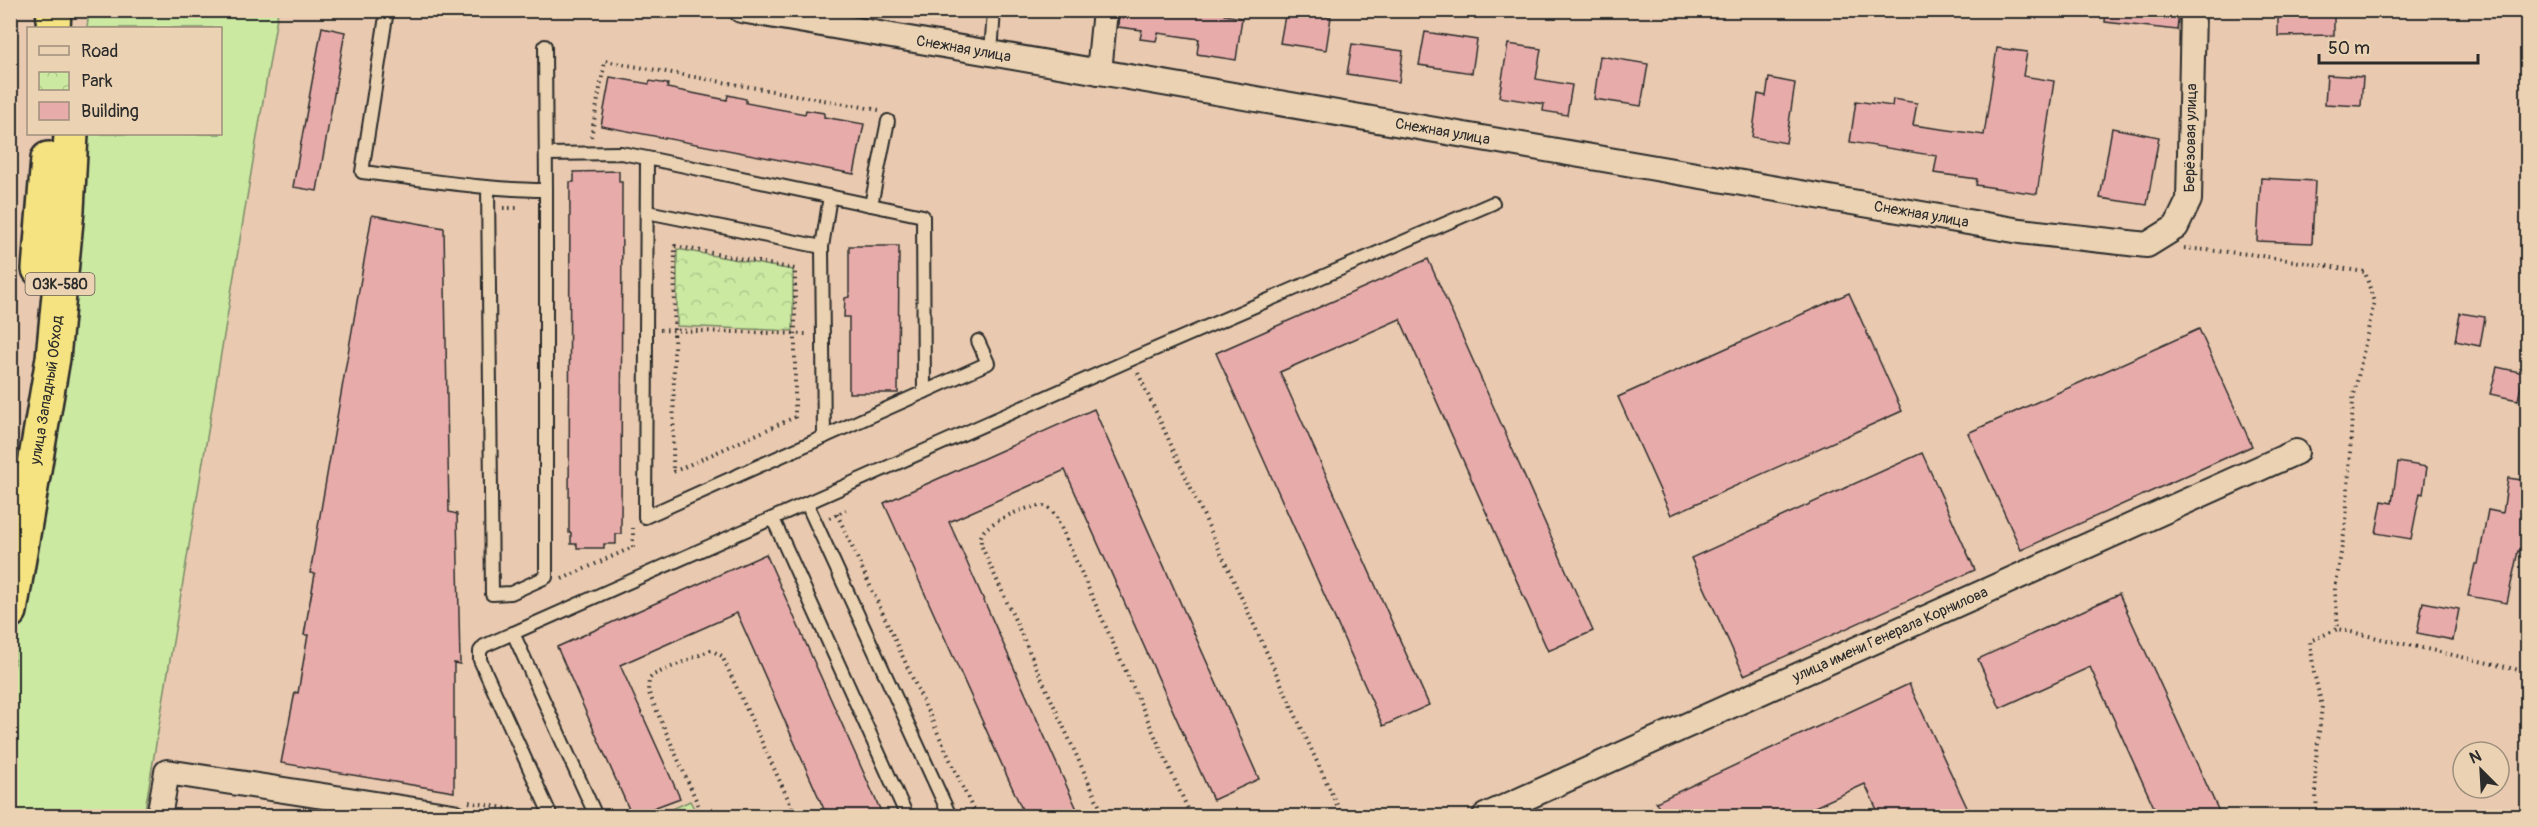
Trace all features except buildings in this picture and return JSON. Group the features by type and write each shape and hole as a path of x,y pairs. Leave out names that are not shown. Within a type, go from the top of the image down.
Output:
{"highway":[{"path":"53,27 54,10"},
{"path":"75,10 76,27"},
{"name":"улица Западный Обход","path":"10,502 32,359 49,135"},
{"name":"улица Западный Обход","path":"10,611 53,358 67,210 71,135"}],"street":[{"name":"Снежная улица","path":"741,10 2020,231 2147,245"},
{"path":"1099,72 1106,10"},
{"name":"Берёзовая улица","path":"2147,245 2176,227 2189,200 2193,10"},
{"name":"улица имени Генерала Корнилова","path":"1485,816 2296,452"},
{"path":"159,816 167,772 459,809"}],"lane":[{"path":"387,10 362,172 488,187 546,190"},
{"path":"991,53 994,10"},
{"path":"488,187 492,594 511,593 546,577 545,46"},
{"path":"871,205 883,121"},
{"path":"546,154 621,153 923,216 924,392"},
{"path":"647,158 645,517 988,363 978,341"},
{"path":"824,436 822,247 830,196"},
{"path":"551,816 480,660 480,651 484,646 1132,359 1493,203"},
{"path":"647,212 822,247"},
{"path":"807,504 950,816"},
{"path":"773,519 907,816"},
{"path":"513,633 596,816"}],"path":[{"path":"590,144 605,61 880,110 883,121"},
{"path":"10,114 13,103"},
{"path":"2147,245 2249,254 2365,272 2374,302 2353,400 2346,522 2335,590 2338,629"},
{"path":"675,246 795,269 795,417 673,472 674,330 675,246"},
{"path":"646,330 823,334"},
{"path":"1132,359 1342,816"},
{"path":"1104,816 981,546 981,537 990,524 1029,507 1040,505 1048,507 1055,514 1191,816"},
{"path":"837,514 976,816"},
{"path":"546,577 557,572 557,582 633,547 633,524"},
{"path":"2317,816 2315,768 2322,706 2314,673 2310,641 2338,629 2528,672"},
{"path":"703,816 648,691 647,684 653,675 711,650 717,651 722,656 796,816"},
{"path":"459,809 551,816"}],"green space":[{"path":"89,11 278,11 144,816 11,816 10,723 15,644 43,481 80,135 222,135 222,27 87,27"},
{"path":"677,249 793,270 793,331 677,326"},
{"path":"690,801 698,816 657,816"}]}
